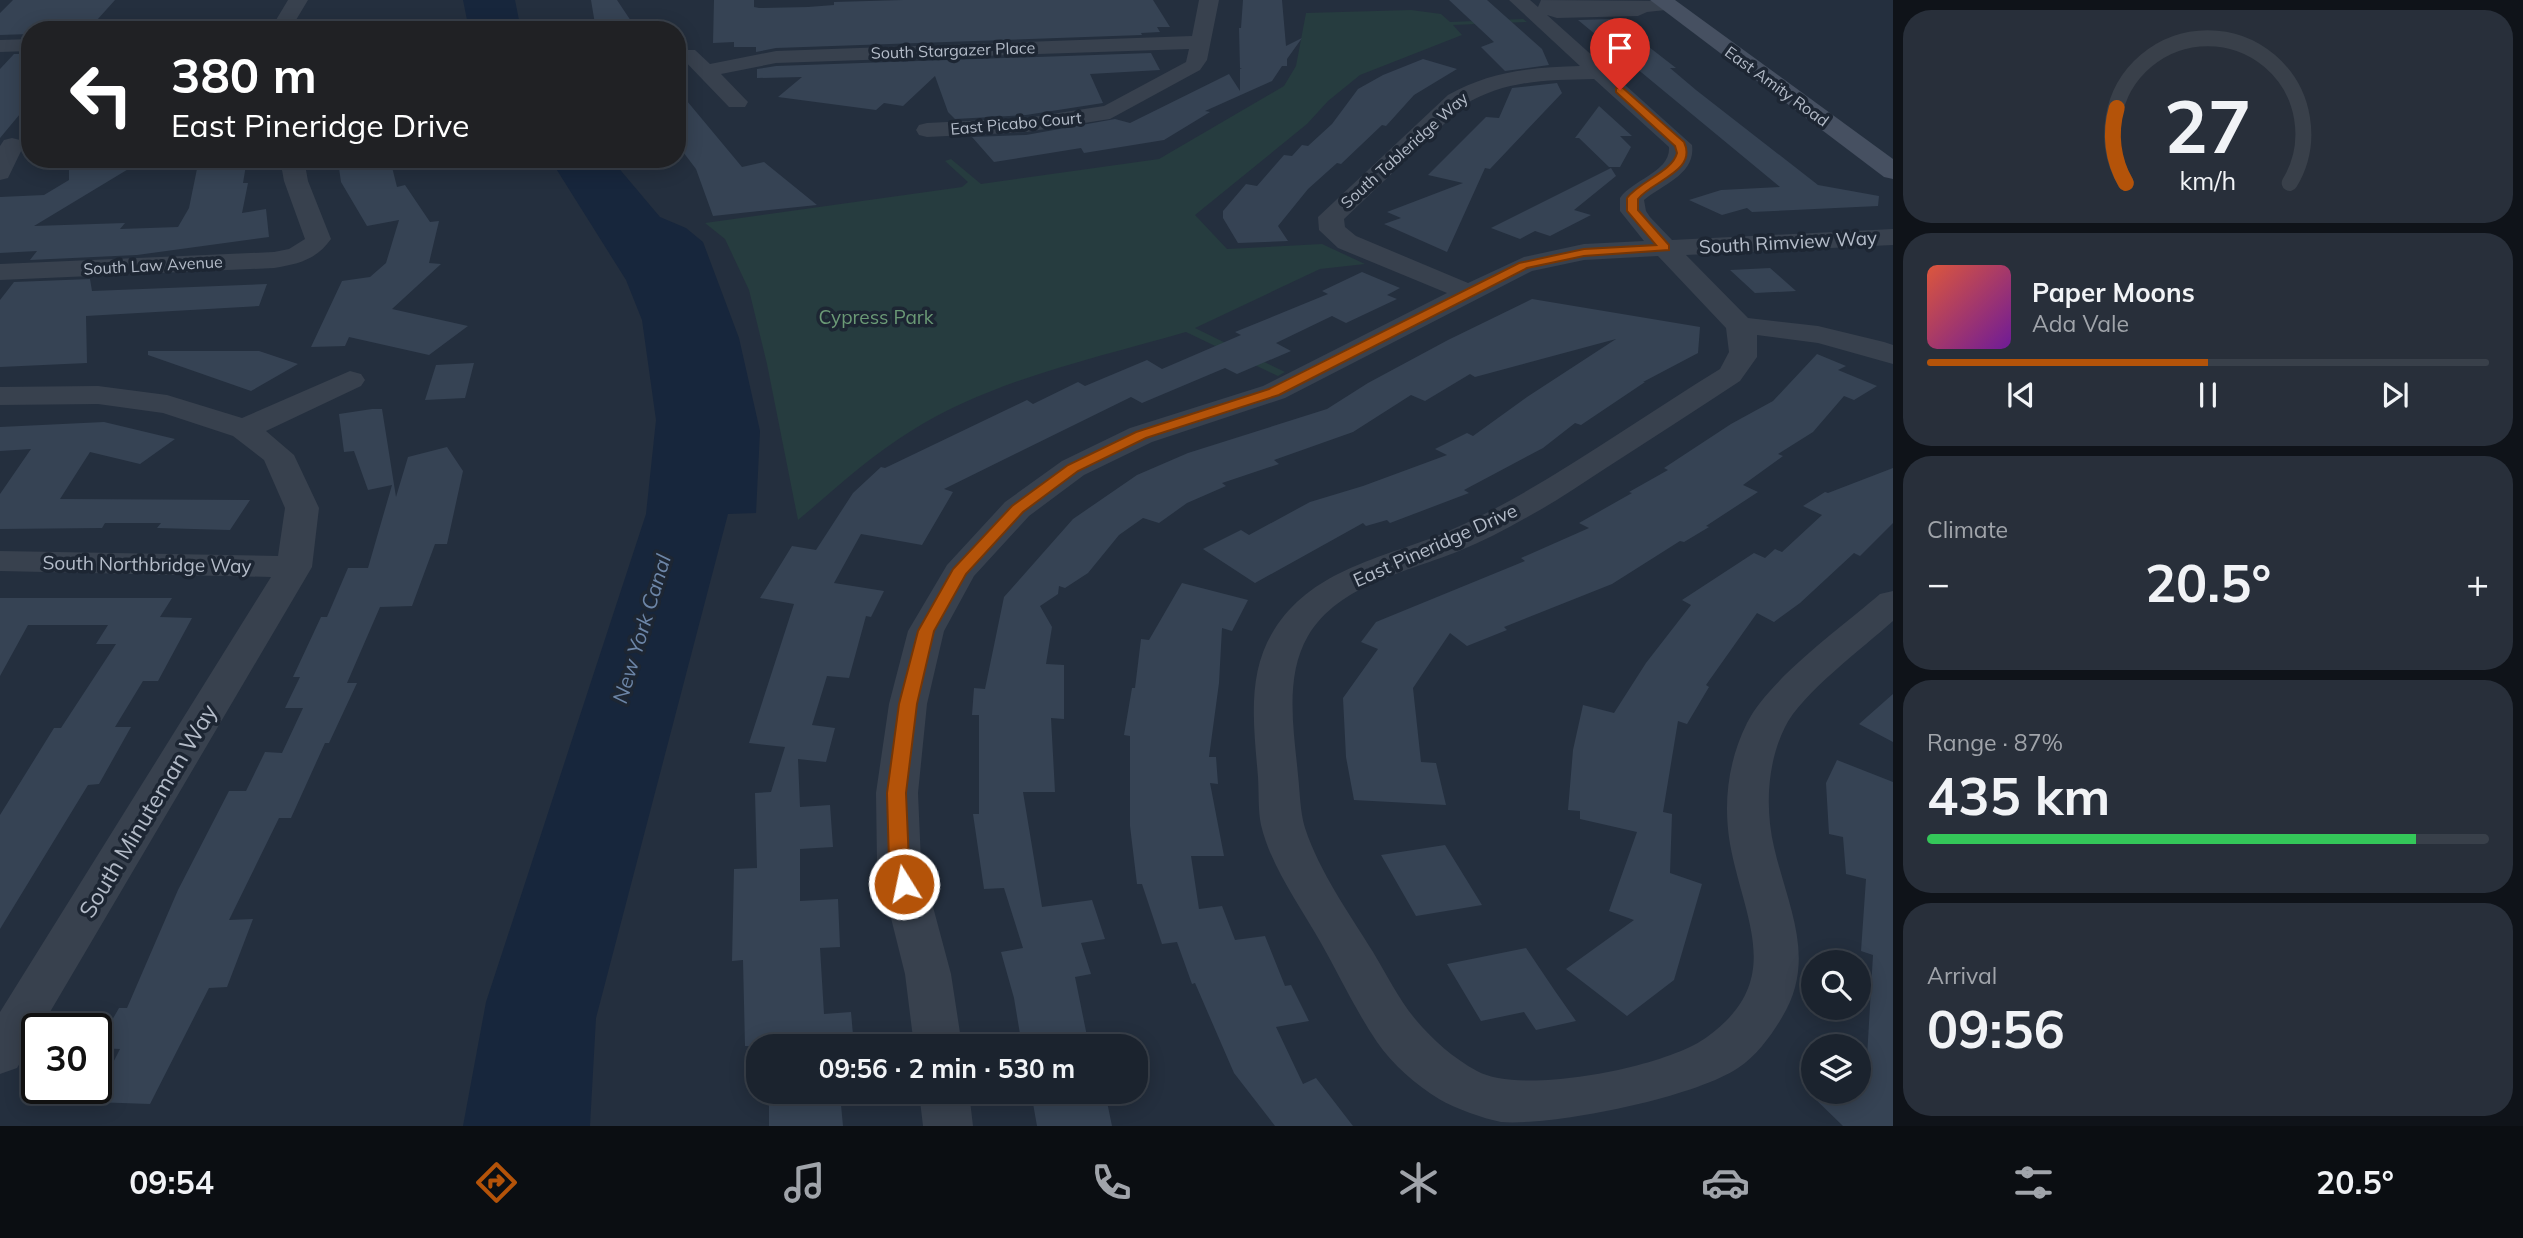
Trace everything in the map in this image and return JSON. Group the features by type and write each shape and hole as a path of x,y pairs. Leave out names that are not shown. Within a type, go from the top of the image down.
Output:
{"street":[{"path":"285,21 298,0"},
{"name":"East Picabo Court","path":"933,154 925,123 1026,125 1110,112 1193,66 1197,60 1209,0"},
{"path":"1532,6 1628,2 1640,6 1665,2"},
{"name":"East Amity Road","path":"1665,2 1893,171"},
{"path":"1532,6 1680,145 1683,153 1680,161 1640,188 1632,198 1633,211 1740,326 1805,330 1849,340 1893,355"},
{"name":"South Stargazer Place","path":"706,71 776,57 1201,43"},
{"path":"0,46 21,45"},
{"path":"688,54 737,102"},
{"name":"South Tableridge Way","path":"1469,293 1347,242 1332,230 1331,217 1469,90 1503,78 1600,72"},
{"path":"0,173 14,145"},
{"name":"South Law Avenue","path":"0,272 274,260 304,252 314,246 318,239 294,168"},
{"name":"South Rimview Way","path":"936,1034 928,974 899,862 897,793 908,704 926,631 959,572 1017,509 1073,468 1141,435 1274,392 1524,265 1584,252 1893,237"},
{"name":"East Pineridge Drive","path":"1740,326 1745,345 1742,362 1730,375 1522,507 1449,542 1384,565 1321,597 1290,634 1276,672 1273,715 1282,824 1298,864 1395,1030 1422,1060 1461,1087 1503,1102 1563,1102 1686,1073 1724,1052 1754,1024 1771,996 1778,963 1774,929 1751,842 1747,794 1753,758 1767,722 1788,694 1893,602"},
{"path":"244,429 350,380"},
{"path":"0,396 98,395 167,404 244,429 278,455 302,508 294,567"},
{"name":"South Northbridge Way","path":"0,561 294,567"},
{"name":"South Minuteman Way","path":"0,1055 294,567"},
{"path":"945,1104 948,1126"}],"green space":[{"name":"Cypress Park","path":"1411,10 1441,14 1450,22 1523,19 1527,22 1453,25 1462,35 1360,75 1328,101 1307,124 1195,215 1227,249 1322,244 1365,264 1320,269 1195,328 1285,372 1278,376 1186,332 1080,361 976,397 911,431 867,462 798,520 767,364 749,290 725,239 705,223 962,187 968,182 945,161 951,159 981,184 1159,159 1284,86 1296,66 1306,13"}],"water":[{"path":"463,0 515,0 519,21 467,21"},
{"name":"New York Canal","path":"556,168 619,168 660,217 686,228 703,242 739,338 760,431 756,513 728,514 596,1018 590,1126 463,1126 486,1002 646,514 656,420 642,320 626,280"}],"building":[{"path":"13,0 115,0 96,21 21,21 21,34 0,35 0,13"},
{"path":"591,0 617,0 631,21 594,21"},
{"path":"714,0 754,0 754,7 759,8 903,0 1153,0 1170,27 1157,27 1160,32 1141,33 1142,35 776,48 756,52 756,47 734,47 734,42 713,43"},
{"path":"1243,0 1282,0 1286,46 1302,38 1287,59 1287,66 1282,66 1272,81 1205,111 1210,112 1164,140 1084,153 1081,148 994,162 972,137 1026,135 1115,119 1130,123 1229,74 1240,91 1242,68 1239,28"},
{"path":"1449,0 1487,0 1542,49 1549,65 1505,71 1481,47 1494,42"},
{"path":"1613,19 1676,68 1670,68 1696,90 1818,185 1879,196 1878,206 1752,212 1747,208 1722,215 1689,200 1721,190 1780,187 1578,20"},
{"path":"1151,53 1160,70 1090,74 1103,103 1026,115 955,119 948,112 935,76 903,106 884,103 876,110 778,97 802,77 757,78 757,69 776,66"},
{"path":"14,54 21,54 21,113 0,138 0,69"},
{"path":"1423,59 1457,69 1414,95 1386,126 1382,125 1341,164 1337,163 1308,189 1278,226 1288,241 1238,243 1223,218 1223,211 1246,184 1257,186 1284,155 1292,156 1302,145 1308,146 1332,124 1358,89 1383,75"},
{"path":"1557,83 1562,93 1490,169 1485,168 1447,252 1384,224 1401,218 1387,212 1463,183 1428,175 1486,117 1499,118 1512,88"},
{"path":"686,100 742,167 764,162 817,205 713,216 696,169 686,156"},
{"path":"1599,106 1632,136 1620,136 1631,147 1620,167 1609,167 1579,138 1575,138"},
{"path":"69,168 130,168 34,226 125,223 120,229 178,227 189,208 197,168 246,168 243,183 248,183 242,213 266,209 269,237 137,255 30,260 37,251 0,253 0,197 44,195 69,180"},
{"path":"339,168 392,168 397,187 405,185 430,222 439,221 429,263 441,264 392,309 468,326 429,355 349,337 345,346 311,347 342,281 370,277 386,263 399,220 367,226 341,182"},
{"path":"1611,168 1616,176 1574,210 1591,215 1550,236 1535,231 1520,239 1491,228"},
{"path":"1770,268 1796,291 1755,293 1730,270"},
{"path":"1362,272 1400,288 1387,295 1397,299 1346,323 1332,316 1276,343 1291,351 1237,374 1225,368 1142,403 1131,397 944,489 953,492 922,545 861,534 834,583 884,591 871,617 866,616 849,678 827,676 812,725 835,728 826,762 798,759 800,807 830,805 833,847 800,849 800,901 838,899 840,947 820,948 824,1014 851,1012 853,1034 746,1034 745,1046 743,960 732,961 734,869 757,868 755,793 771,792 785,747 749,743 794,604 760,598 792,546 816,550 853,493 881,467 885,468 1027,400 1033,404 1078,382 1085,386 1147,360 1162,369 1241,335 1235,332 1328,294 1322,291"},
{"path":"90,279 92,291 267,284 259,306 86,316 87,363 0,367 0,300 14,282"},
{"path":"1532,299 1700,327 1698,353 1643,382 1581,425 1575,423 1543,448 1464,490 1469,493 1390,523 1387,520 1366,526 1363,523 1255,583 1203,549 1241,530 1249,535 1310,502 1447,455 1435,449 1467,433 1473,436 1616,339 1475,377 1470,374 1425,401 1411,395 1353,432 1274,460 1279,464 1222,483 1226,486 1187,503 1159,523 1143,518 1119,535 1088,573 1065,588 1059,586 1058,594 1040,606 1052,627 1046,664 1064,665 1064,719 1051,718 1055,792 1023,792 1042,907 1092,900 1105,939 1081,943 1091,974 1075,977 1087,1034 1020,1034 1014,998 1001,952 1023,948 1004,888 984,889 973,814 979,814 979,715 972,715 974,688 985,689 1004,597 1073,519 1137,475 1188,453 1327,409 1368,383"},
{"path":"148,351 259,351 298,364 251,391 148,355"},
{"path":"1817,354 1846,366 1838,370 1877,386 1854,400 1844,396 1813,432 1778,454 1783,456 1743,485 1758,492 1706,526 1709,527 1684,542 1680,541 1612,584 1504,627 1507,630 1467,646 1450,633 1413,688 1421,762 1436,763 1446,805 1354,800 1346,757 1343,698 1378,649 1361,642 1376,622 1525,561 1521,558 1589,528 1579,523 1668,470 1664,468 1731,424 1773,401"},
{"path":"474,363 465,398 425,400 436,365"},
{"path":"382,409 396,497 408,457 447,447 463,471 447,544 435,544 412,606 380,607 347,683 357,683 329,743 325,743 291,818 279,818 229,920 253,919 227,987 209,988 150,1104 112,1103 112,1065 120,1049 112,1049 112,1020 119,1008 127,1008 178,890 229,791 246,791 265,752 282,753 303,708 285,708 300,677 293,677 321,617 327,617 348,568 368,568 392,485 368,490 354,451 344,452 339,414"},
{"path":"104,422 175,439 140,464 90,452 60,499 250,500 230,530 157,528 161,523 105,523 102,528 0,529 0,494 31,449 0,451 0,427"},
{"path":"1893,468 1893,523 1860,556 1854,553 1800,603 1774,622 1757,613 1706,685 1709,687 1687,724 1678,721 1663,812 1672,814 1670,873 1702,884 1674,980 1627,1016 1566,969 1634,920 1609,911 1637,832 1580,819 1580,811 1568,810 1573,750 1583,705 1614,713 1646,663 1691,605 1682,600 1754,553 1765,558 1775,549 1782,552 1822,515 1803,506 1825,492"},
{"path":"1182,583 1248,600 1232,631 1222,628 1219,683 1209,757 1216,757 1218,784 1210,783 1224,856 1191,856 1199,909 1222,906 1235,940 1265,936 1285,986 1291,985 1309,1021 1276,1027 1303,1084 1316,1078 1353,1126 1275,1126 1234,1073 1195,983 1192,984 1177,942 1162,944 1142,884 1137,884 1130,826 1130,736 1124,735 1132,688 1135,688 1141,639 1149,640"},
{"path":"0,598 172,598 160,617 192,618 158,681 143,681 115,727 131,727 99,784 88,785 0,929 0,815 54,728 61,728 116,644 96,644 108,625 28,625 0,676"},
{"path":"1893,694 1893,742 1859,724"},
{"path":"1837,760 1893,782 1893,1126 1843,1126 1820,1104 1871,1104 1871,1034 1868,1034 1873,955 1871,950 1861,950 1866,879 1846,874 1843,837 1829,834 1826,783"},
{"path":"1445,845 1482,905 1416,916 1381,855"},
{"path":"1526,948 1576,1021 1536,1030 1524,1012 1481,1021 1447,964"},
{"path":"769,1104 841,1104 843,1126 769,1126"},
{"path":"1033,1104 1107,1104 1112,1126 1037,1126"}],"route":[{"path":"904,884 899,862 897,793 908,704 926,631 959,572 1017,509 1073,468 1141,435 1274,392 1524,265 1584,252 1665,248 1640,222 1633,211 1632,198 1640,188 1673,169 1683,153 1680,145 1620,90"}]}
